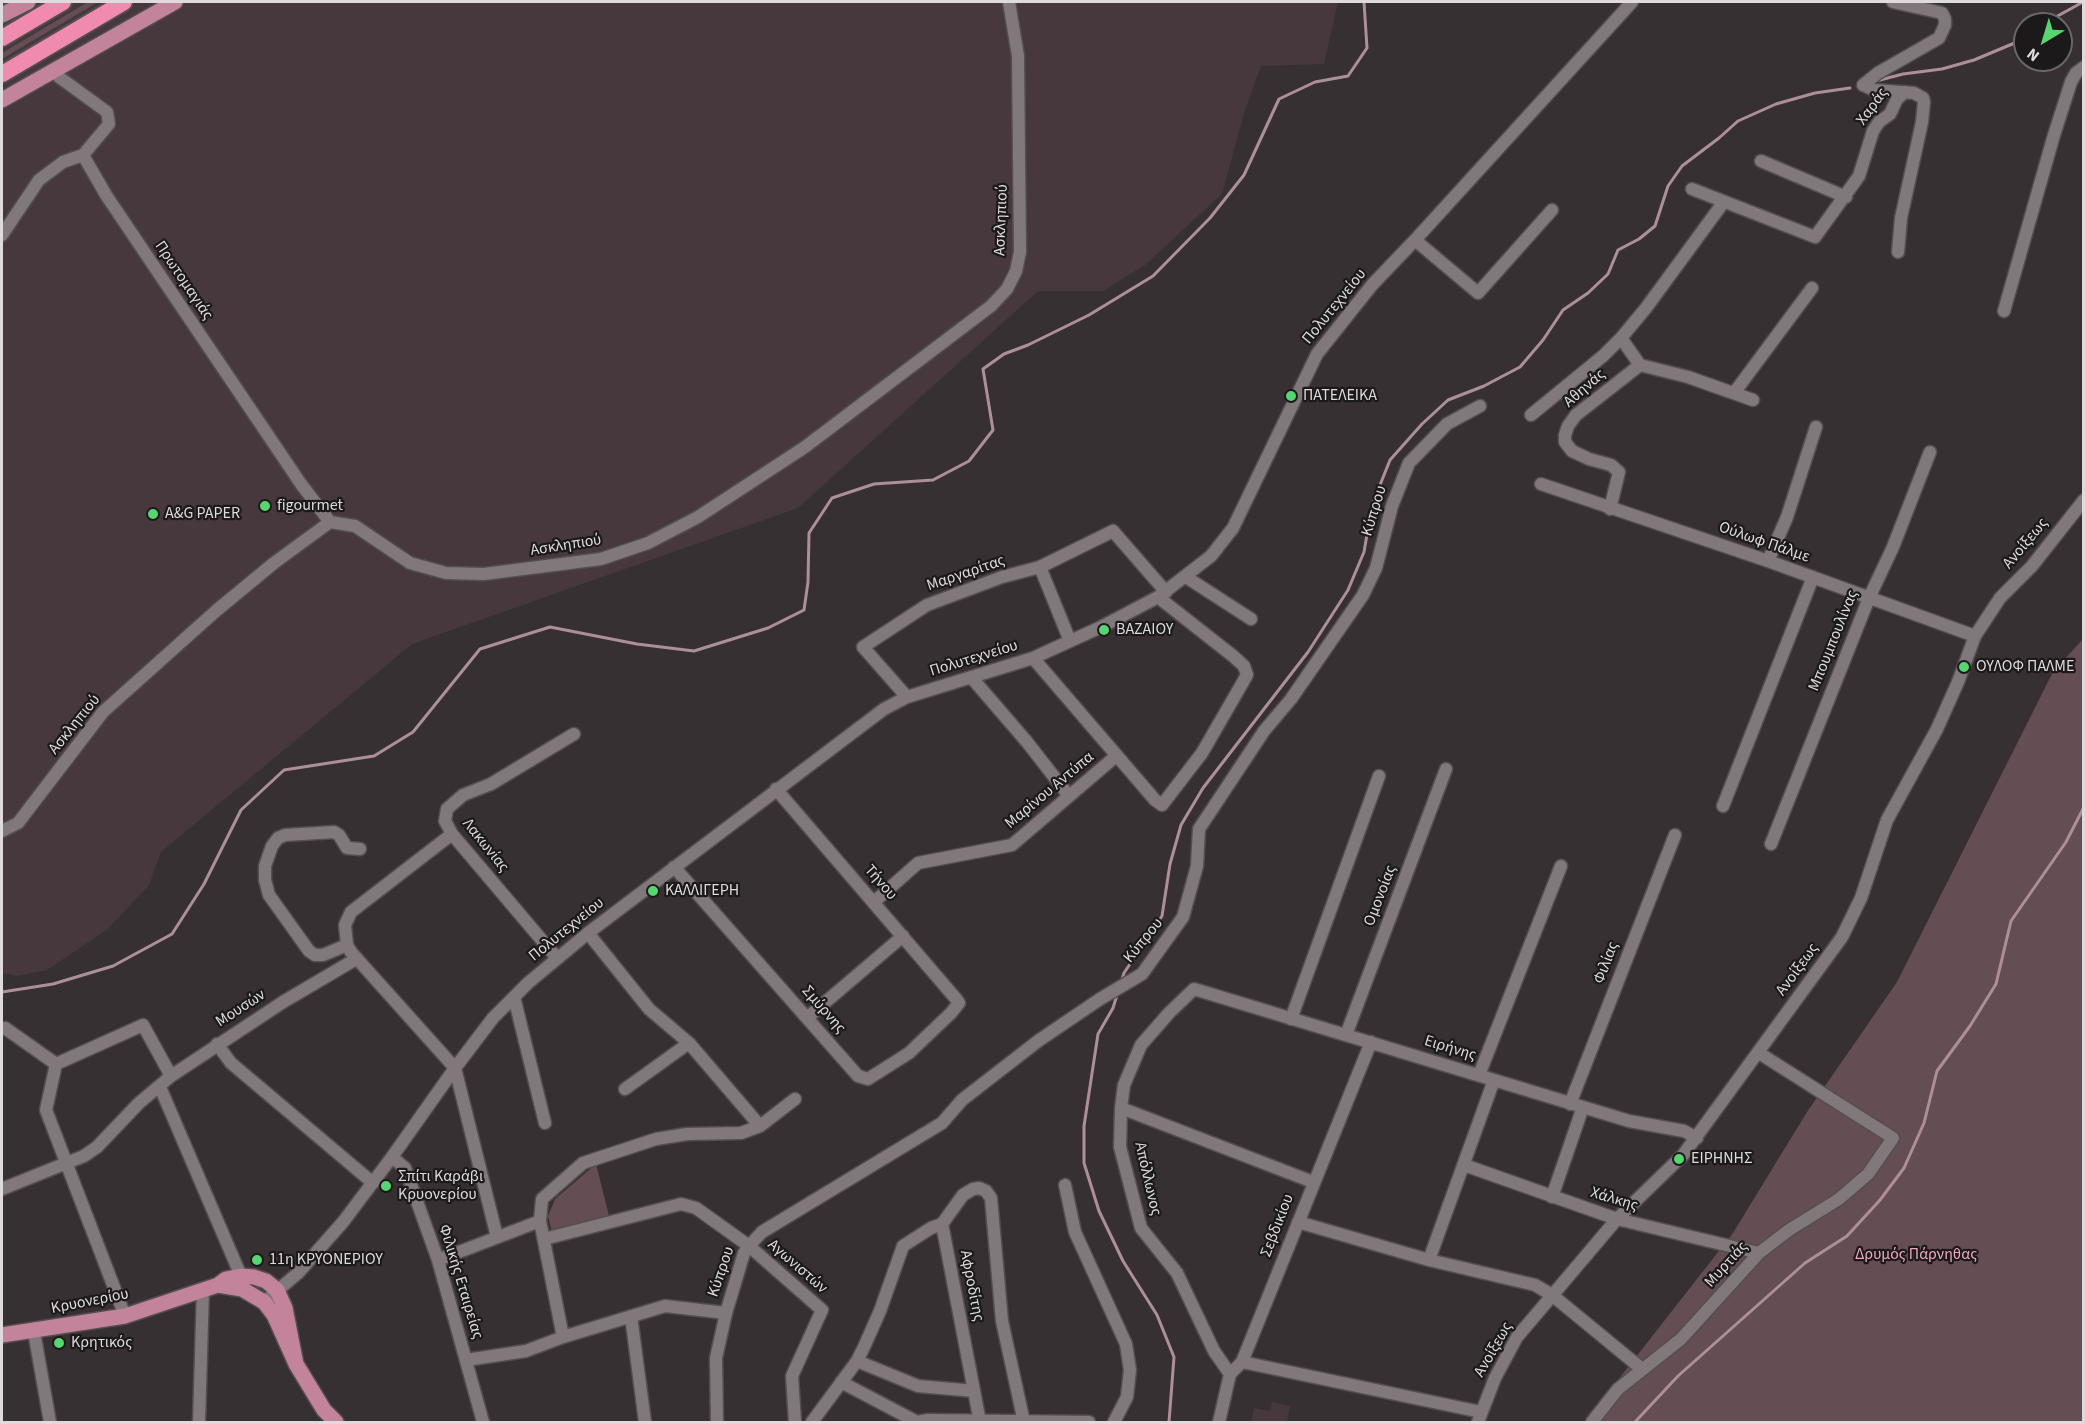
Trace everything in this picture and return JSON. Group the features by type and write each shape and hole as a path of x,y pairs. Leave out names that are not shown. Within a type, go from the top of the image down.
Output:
{"highway":[{"path":"2,38 63,2"},
{"path":"2,74 124,2"}],"main road":[{"path":"2,15 28,2"},
{"path":"2,100 175,2"},
{"path":"241,1276 266,1281 277,1290 285,1308 296,1364"},
{"name":"Κρυονερίου","path":"2,1335 34,1332 125,1316 210,1287 226,1279 241,1276"},
{"path":"210,1287 242,1289 264,1302 274,1315 296,1364 324,1410 336,1422"},
{"path":"313,1391 347,1422"}],"street":[{"name":"Ασκληπιού","path":"2,831 18,823 103,712 217,610 274,563 330,522 355,526 410,563 446,573 484,574 601,559 648,543 698,517 805,447 992,306 1007,290 1016,272 1020,252 1018,56 1009,2"},
{"name":"Πολυτεχνείου","path":"264,1302 298,1273 344,1222 455,1068 494,1018 557,958 588,933 776,789 884,710 907,696 1033,658 1070,641 1162,595 1211,556 1233,528 1317,354 1372,285 1632,2"},
{"name":"Χαράς","path":"1893,2 1942,13 1945,19 1945,26 1939,38 1878,73 1863,85 1874,90 1905,92"},
{"path":"2004,311 2071,82 2076,73 2084,67"},
{"path":"2,235 39,180 63,162 83,155 109,124 109,118 101,106 59,77 54,70"},
{"path":"1899,252 1901,218 1925,106 1923,98 1919,95 1905,92"},
{"name":"Χαράς","path":"1692,189 1815,237 1859,176 1873,130 1890,114 1898,99 1905,92"},
{"name":"Πρωτομαγιάς","path":"83,155 106,195 155,269 330,522"},
{"path":"1761,161 1845,196"},
{"path":"1531,415 1603,356 1621,338 1646,308 1723,203"},
{"path":"1415,240 1478,293 1552,210"},
{"path":"1734,393 1812,288"},
{"path":"1621,338 1640,364 1688,377 1752,400"},
{"name":"Αθηνάς","path":"1610,508 1619,472 1611,465 1572,452 1565,442 1565,435 1576,415 1640,364"},
{"name":"Κύπρου","path":"717,1422 716,1358 726,1313 744,1253 749,1246 762,1232 942,1123 962,1100 1005,1066 1100,999 1142,974 1183,918 1197,866 1199,829 1264,731 1291,699 1363,595 1376,568 1392,506 1408,463 1447,424 1480,406"},
{"path":"1768,561 1787,517 1816,427"},
{"name":"Μπουμπουλίνας","path":"1771,844 1930,452"},
{"name":"Ούλωφ Πάλμε","path":"1541,484 1814,577 1975,636"},
{"name":"Ανοίξεως","path":"1480,1417 1495,1378 1517,1337 1617,1220 1683,1155 1697,1138 1842,937 1861,898 1887,820 1937,729 1975,636 2000,598 2032,566 2084,500"},
{"name":"Μαργαρίτας","path":"907,696 863,647 927,605 1002,577 1040,567 1113,531 1162,595"},
{"path":"1040,567 1070,641"},
{"path":"1186,577 1251,619"},
{"path":"1723,806 1814,577"},
{"path":"1033,658 1116,756 1162,805 1202,753 1247,675 1244,666 1162,595"},
{"path":"971,677 1027,742 1069,796"},
{"name":"Λακωνίας","path":"557,958 452,834 445,821 447,809 463,795 491,784 574,734"},
{"name":"Μαρίνου Αντύπα","path":"874,902 918,863 1012,844 1116,756"},
{"name":"Ομονοίας","path":"1346,1035 1446,769"},
{"path":"1291,1019 1379,776"},
{"name":"Τήνου","path":"776,789 957,1000"},
{"path":"347,945 323,955 315,955 309,951 272,901 267,888 265,866 272,846 278,838 285,835 334,832 339,835 347,848 360,849"},
{"path":"452,834 351,912 345,925 347,945 356,959 455,1068 497,1237"},
{"name":"Φιλίας","path":"1570,1104 1675,835"},
{"path":"1479,1075 1560,866"},
{"name":"Σμύρνης","path":"674,867 858,1076 868,1079 909,1053 951,1013 959,1003 957,1000"},
{"path":"588,933 650,1009 688,1043 760,1126"},
{"path":"808,1017 903,936"},
{"name":"Μουσών","path":"2,1188 67,1164 98,1147 139,1103 171,1076 283,1002 356,959"},
{"name":"Ειρήνης","path":"1194,989 1570,1104 1629,1121 1684,1131 1697,1138"},
{"name":"Απόλλωνος","path":"1194,989 1141,1045 1124,1085 1120,1147 1141,1228 1177,1273 1214,1352 1230,1374"},
{"path":"514,997 545,1123"},
{"path":"56,1064 143,1025 171,1076"},
{"path":"2,1029 5,1028 56,1064"},
{"name":"Σεβδικίου","path":"1230,1374 1242,1362 1371,1042"},
{"path":"625,1089 688,1043"},
{"path":"217,1044 231,1063 373,1183"},
{"name":"Μυρτιάς","path":"1592,1422 1618,1389 1681,1339 1759,1253 1789,1230 1839,1199 1868,1174 1893,1138 1759,1053"},
{"path":"56,1064 46,1110 125,1316"},
{"path":"1429,1260 1494,1080"},
{"path":"160,1087 241,1276"},
{"path":"563,1337 540,1221 542,1199 583,1163 656,1139 687,1134 741,1133 760,1126 795,1099"},
{"path":"1552,1197 1583,1107"},
{"path":"1121,1108 1313,1182"},
{"name":"Φιλικής Εταιρείας","path":"392,1157 405,1167 438,1260 483,1422"},
{"name":"Χάλκης","path":"1464,1165 1617,1220 1759,1253"},
{"path":"1065,1185 1075,1232 1126,1344 1130,1370 1127,1397 1114,1422"},
{"path":"812,1422 857,1361 880,1311 903,1246 909,1240 942,1224 963,1195 979,1188 986,1191 991,1198 1002,1321 1024,1422"},
{"name":"Αγωνιστών","path":"544,1239 681,1204 696,1208 749,1246 822,1310 792,1376 795,1422"},
{"path":"438,1260 540,1221"},
{"path":"1298,1222 1429,1260 1535,1285 1552,1295 1642,1369"},
{"name":"Αφροδίτης","path":"942,1224 980,1422"},
{"path":"199,1422 210,1287"},
{"path":"466,1360 526,1351 563,1337 665,1306 726,1313"},
{"path":"631,1316 645,1422"},
{"path":"34,1332 51,1422"},
{"path":"857,1361 918,1386 974,1391"},
{"path":"1242,1362 1480,1417"},
{"path":"1219,1422 1230,1374"},
{"path":"841,1382 917,1422 928,1420 1089,1422"}],"shaded area":[{"path":"2,2 1338,2 1324,64 1261,66 1245,110 1222,194 1145,265 1103,291 1038,291 798,508 412,644 161,852 149,885 108,929 47,970 17,976 2,973"},
{"path":"1272,1402 1290,1406 1287,1422 1251,1422 1254,1408 1270,1411"}],"green space":[{"path":"88,2 98,2 2,59 2,53"},
{"name":"Δρυμός Πάρνηθας","path":"2083,639 2083,1422 1585,1422 1733,1233 1807,1112 1897,982 2053,672"},
{"path":"596,1164 610,1220 552,1233 548,1216 555,1199"}],"waterway":[{"path":"2,992 53,984 113,966 172,934 204,884 241,810 284,770 374,756 413,732 480,649 550,627 637,644 694,651 768,628 804,610 808,582 809,533 832,498 874,484 933,480 969,461 993,430 983,369 1004,354 1028,345 1089,315 1153,276 1210,218 1244,175 1279,99 1315,82 1348,76 1367,48 1364,2"},
{"path":"2065,12 2083,2"},
{"path":"1876,81 1903,74 1942,69 1974,60 2013,44"},
{"path":"1122,979 1162,916 1170,864 1181,825 1203,788 1308,652 1348,590 1364,552 1372,505 1390,460 1422,424 1448,400 1484,386 1520,367 1543,340 1563,310 1588,293 1608,274 1618,250 1639,239 1655,226 1668,186 1682,166 1738,121 1776,104 1815,93 1850,88"},
{"path":"1635,1422 1678,1376 1805,1263 1847,1236 1880,1200 1904,1168 1924,1123 1937,1071 1970,1026 1996,984 2011,921 2066,842 2084,807"},
{"path":"1117,995 1113,1008 1098,1034 1084,1126 1084,1163 1099,1211 1123,1261 1157,1315 1174,1357 1169,1422"}],"place":[{"name":"ΠΑΤΕΛΕΙΚΑ","path":"1291,396"},
{"name":"figourmet","path":"265,506"},
{"name":"A&G PAPER","path":"153,514"},
{"name":"ΒΑΖΑΙΟΥ","path":"1104,630"},
{"name":"ΟΥΛΟΦ ΠΑΛΜΕ","path":"1964,667"},
{"name":"ΚΑΛΛΙΓΕΡΗ","path":"653,891"},
{"name":"ΕΙΡΗΝΗΣ","path":"1679,1159"},
{"name":"Σπίτι Καράβι Κρυονερίου","path":"386,1186"},
{"name":"11η ΚΡΥΟΝΕΡΙΟΥ","path":"257,1260"},
{"name":"Κρητικός","path":"59,1343"}]}
